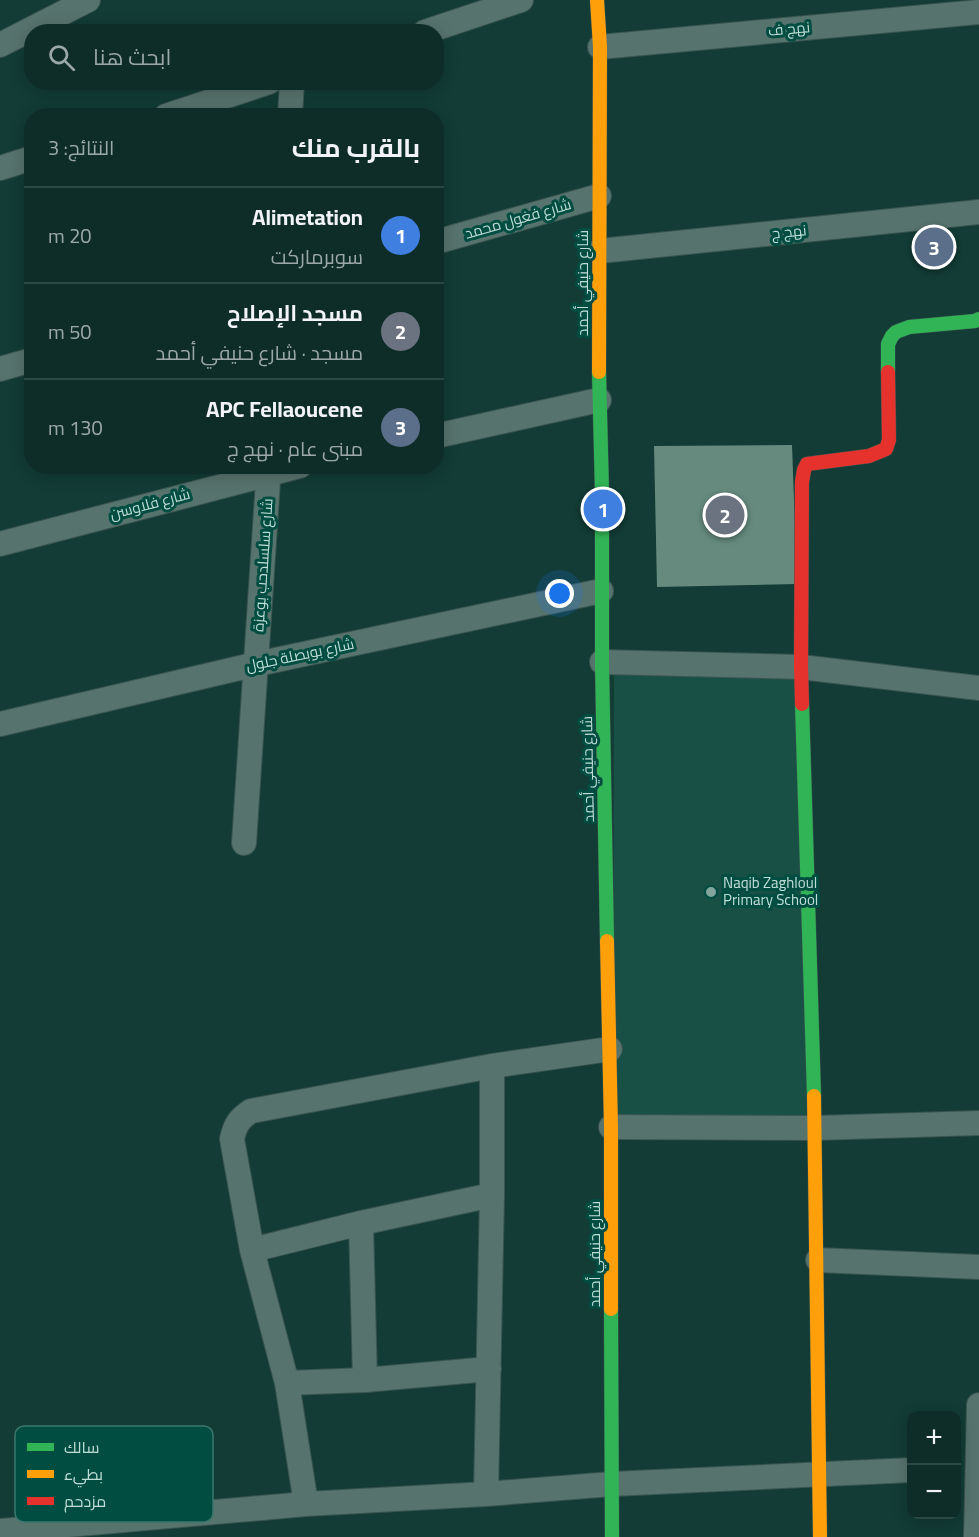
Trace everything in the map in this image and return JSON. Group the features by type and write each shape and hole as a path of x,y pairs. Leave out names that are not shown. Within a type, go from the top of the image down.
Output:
{"street":[{"path":"41,24 88,0"},
{"path":"444,26 521,0"},
{"name":"شارع حنيفي أحمد","path":"597,0 600,46 601,591 611,1127 612,1537"},
{"name":"نهج ف","path":"600,46 979,12"},
{"path":"0,45 24,33"},
{"path":"190,108 245,90"},
{"path":"290,108 292,90"},
{"path":"0,168 24,160"},
{"name":"شارع فغول محمد","path":"444,240 599,196"},
{"name":"نهج ج","path":"600,251 979,212"},
{"path":"820,1537 818,1260 801,667 802,482 807,464 869,456 886,449 889,440 888,344 892,334 909,327 979,319"},
{"path":"0,369 24,362"},
{"path":"444,434 599,400"},
{"name":"شارع فلاوسن","path":"0,544 254,474"},
{"name":"شارع سلسلدحب بوعزة","path":"244,843 269,474"},
{"name":"شارع بوبصلة جلول","path":"0,724 257,664 601,591"},
{"path":"602,662 801,667 979,688"},
{"path":"306,1504 287,1383 252,1250 232,1139 235,1126 241,1117 252,1111 492,1066 610,1049"},
{"path":"486,1494 492,1195 492,1066"},
{"path":"611,1127 815,1128 979,1123"},
{"path":"252,1250 492,1195"},
{"path":"362,1223 365,1380"},
{"path":"818,1260 979,1267"},
{"path":"287,1383 365,1380 489,1369"},
{"path":"976,1537 971,1467 979,1405"},
{"path":"213,1512 306,1504 612,1485 907,1470"},
{"path":"0,1531 102,1522"}],"shaded area":[{"name":"Naqib Zaghloul Primary School","path":"614,657 801,659 816,1125 613,1125"}],"building":[{"path":"792,445 797,584 657,587 654,446"}],"traffic: fast":[{"path":"888,372 888,344 896,332 909,327 979,319"},
{"path":"599,372 607,941"},
{"path":"802,704 814,1096"},
{"path":"611,1309 612,1537"}],"traffic: slow":[{"path":"597,0 600,47 599,372"},
{"path":"607,941 611,1127 611,1309"},
{"path":"814,1096 820,1537"}],"traffic: jam":[{"path":"802,704 802,482 804,470 807,464 869,456 886,449 889,440 888,372"}],"place":[{"name":"APC Fellaoucene","path":"934,247"},
{"name":"Alimetation","path":"603,509"},
{"name":"مسجد اﻹصلاح","path":"725,515"},
{"name":"Naqib Zaghloul Primary School","path":"711,892"}]}
